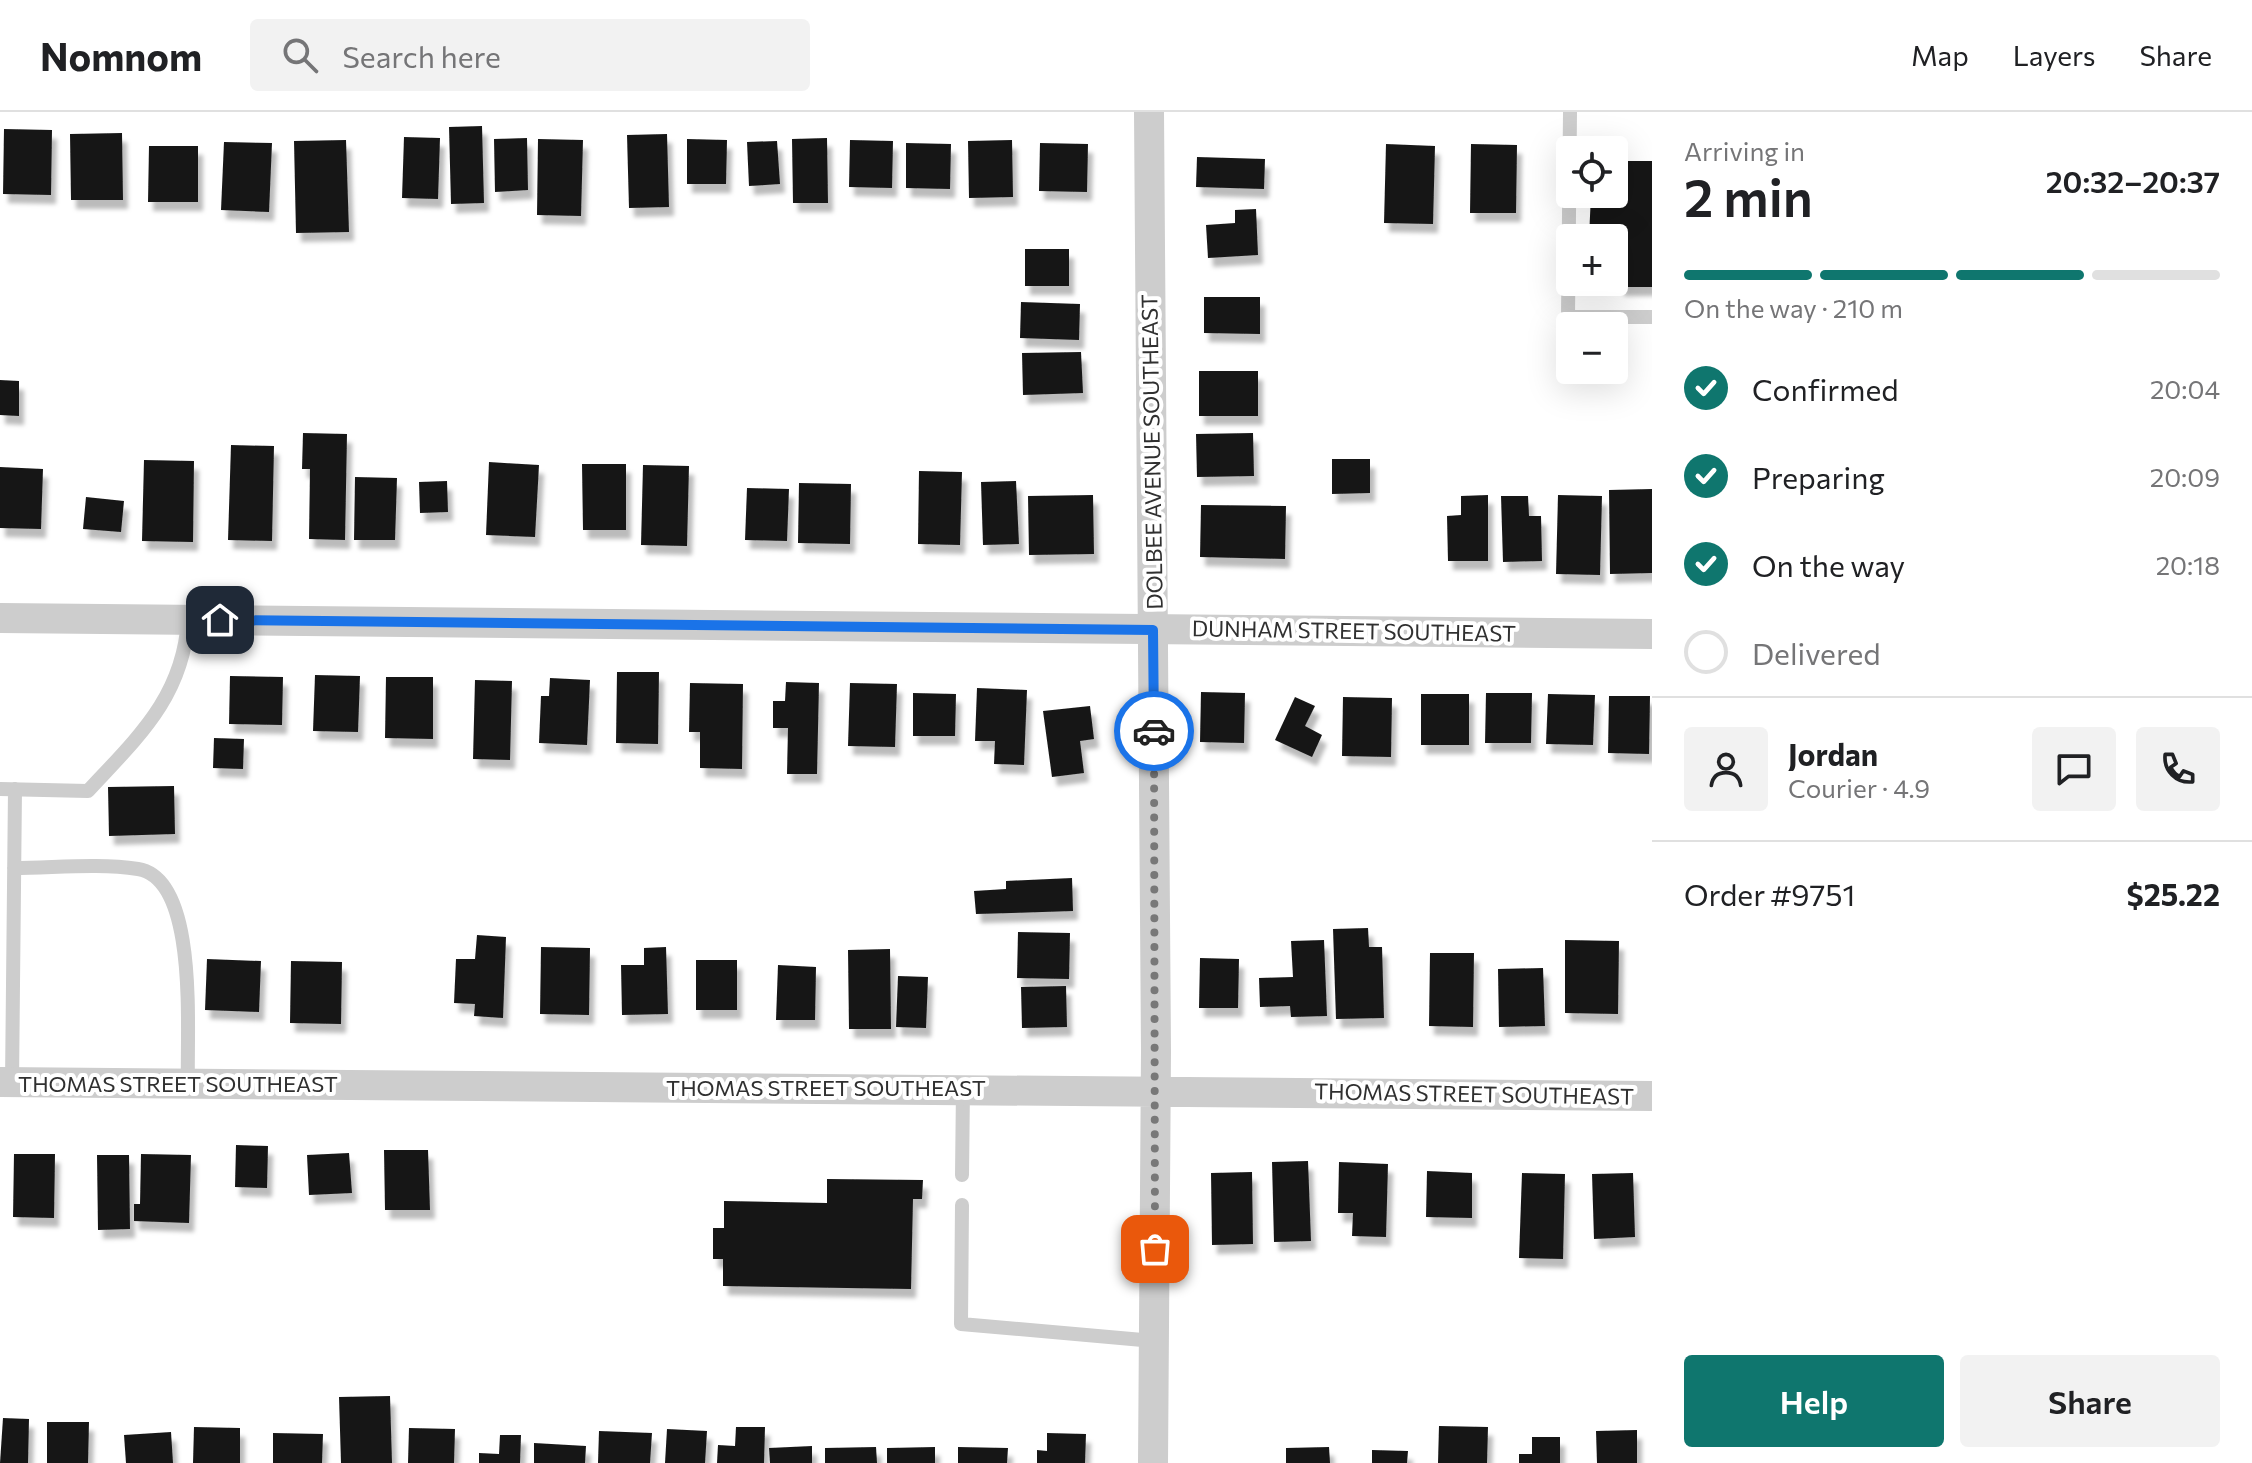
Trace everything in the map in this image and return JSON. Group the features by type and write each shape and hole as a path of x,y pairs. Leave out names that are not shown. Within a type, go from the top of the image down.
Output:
{"street":[{"name":"DOLBEE AVENUE SOUTHEAST","path":"1149,112 1156,1089 1153,1463"},
{"name":"DUNHAM STREET SOUTHEAST","path":"0,618 1652,634"},
{"name":"THOMAS STREET SOUTHEAST","path":"6,1083 1156,1089 1652,1096"}],"lane":[{"path":"1570,112 1568,317 1652,317"},
{"path":"6,1083 14,868 7,789 88,791 164,705 186,653 188,620"},
{"path":"14,868 140,869 161,881 180,914 188,1084"},
{"path":"962,1175 963,1088"},
{"path":"962,1205 961,1324 1154,1341"}],"building":[{"path":"482,126 484,203 451,204 449,127"},
{"path":"4,129 52,130 51,195 3,194"},
{"path":"122,133 123,200 71,200 70,134"},
{"path":"667,134 669,207 629,208 627,135"},
{"path":"404,137 440,138 438,199 402,198"},
{"path":"527,138 528,190 495,192 494,139"},
{"path":"827,138 828,203 793,203 792,139"},
{"path":"538,139 583,140 581,216 537,215"},
{"path":"687,139 727,140 726,184 687,184"},
{"path":"346,140 349,232 296,233 294,141"},
{"path":"850,140 893,141 892,188 849,187"},
{"path":"1012,140 1013,197 969,198 968,141"},
{"path":"777,141 780,184 749,186 747,142"},
{"path":"224,142 272,143 269,212 221,210"},
{"path":"906,143 951,144 950,189 906,188"},
{"path":"1040,143 1088,144 1087,192 1039,191"},
{"path":"1386,144 1435,146 1433,224 1384,223"},
{"path":"1471,144 1517,145 1516,213 1470,213"},
{"path":"149,146 198,146 198,202 148,202"},
{"path":"1197,157 1265,159 1264,189 1196,187"},
{"path":"1628,161 1652,161 1652,287 1628,287 1628,224 1590,224 1590,208 1628,208"},
{"path":"1256,209 1258,255 1208,258 1206,225 1235,223 1235,210"},
{"path":"1025,249 1069,249 1069,286 1025,286"},
{"path":"1204,297 1260,297 1260,334 1204,333"},
{"path":"1021,302 1080,304 1079,340 1020,338"},
{"path":"1081,352 1083,393 1023,395 1022,353"},
{"path":"1199,371 1258,371 1258,416 1199,416"},
{"path":"0,380 19,381 19,416 0,415"},
{"path":"303,433 347,434 345,540 309,539 310,469 302,469"},
{"path":"1253,433 1254,476 1197,477 1196,434"},
{"path":"231,445 274,446 272,541 228,540"},
{"path":"1332,459 1370,459 1370,493 1332,494"},
{"path":"144,460 194,461 193,542 142,541"},
{"path":"489,462 539,465 535,537 486,535"},
{"path":"582,464 626,464 626,530 583,530"},
{"path":"643,465 689,466 687,546 641,545"},
{"path":"0,467 43,469 41,529 0,528"},
{"path":"919,471 962,472 960,545 918,544"},
{"path":"355,477 397,478 395,540 354,540"},
{"path":"447,481 448,512 420,513 419,482"},
{"path":"1016,481 1019,544 983,545 981,482"},
{"path":"799,483 851,484 850,544 798,543"},
{"path":"747,488 789,489 787,541 745,540"},
{"path":"1652,489 1652,573 1610,574 1609,490"},
{"path":"1093,495 1094,554 1029,555 1028,496"},
{"path":"1488,495 1488,561 1448,561 1447,516 1461,515 1461,496"},
{"path":"1558,495 1602,496 1600,575 1556,574"},
{"path":"1501,496 1528,496 1529,516 1541,516 1542,561 1503,562"},
{"path":"86,497 124,501 121,532 83,529"},
{"path":"1201,505 1286,506 1285,559 1200,557"},
{"path":"617,672 659,672 658,744 616,743"},
{"path":"315,675 360,676 358,732 313,731"},
{"path":"230,676 283,677 282,725 229,724"},
{"path":"386,677 433,677 433,739 385,738"},
{"path":"550,678 590,680 587,745 539,743 541,696 549,696"},
{"path":"475,680 512,681 510,760 473,759"},
{"path":"786,682 819,683 817,774 787,774 788,728 773,728 773,701 785,701"},
{"path":"690,683 743,684 742,769 700,768 700,732 689,732"},
{"path":"850,683 897,684 895,747 848,746"},
{"path":"977,688 1027,690 1024,765 994,764 995,741 975,741"},
{"path":"1201,692 1245,693 1244,743 1200,742"},
{"path":"913,693 956,694 955,736 913,736"},
{"path":"1486,693 1532,693 1531,743 1485,743"},
{"path":"1421,694 1469,694 1469,745 1421,745"},
{"path":"1548,694 1595,695 1593,745 1546,744"},
{"path":"1609,696 1650,696 1649,754 1608,753"},
{"path":"1295,697 1315,706 1305,726 1322,735 1312,757 1275,740"},
{"path":"1343,697 1392,698 1391,757 1342,756"},
{"path":"1090,706 1094,739 1080,741 1084,773 1052,777 1043,711"},
{"path":"214,738 244,739 243,769 213,768"},
{"path":"174,786 175,834 109,836 108,787"},
{"path":"1072,878 1073,911 976,914 974,891 1006,889 1006,881"},
{"path":"1368,928 1369,947 1382,947 1384,1018 1336,1019 1333,929"},
{"path":"1018,932 1070,933 1069,979 1017,978"},
{"path":"477,935 506,937 503,1018 474,1016 475,1004 454,1003 456,959 475,959"},
{"path":"1324,940 1327,1016 1291,1017 1290,1006 1260,1007 1259,978 1293,977 1291,941"},
{"path":"1565,940 1619,941 1618,1014 1565,1013"},
{"path":"541,947 590,948 589,1015 540,1014"},
{"path":"666,947 668,1014 622,1015 621,965 644,965 644,948"},
{"path":"890,949 891,1029 849,1029 848,950"},
{"path":"1430,953 1474,953 1473,1027 1429,1026"},
{"path":"1200,958 1239,959 1238,1008 1199,1008"},
{"path":"207,959 261,961 259,1012 205,1010"},
{"path":"696,960 737,960 737,1010 696,1010"},
{"path":"291,961 342,962 341,1024 290,1023"},
{"path":"778,965 816,967 815,1020 776,1020"},
{"path":"1543,968 1545,1026 1499,1027 1498,969"},
{"path":"898,976 928,977 926,1028 896,1027"},
{"path":"1066,986 1067,1027 1022,1028 1021,987"},
{"path":"236,1145 268,1146 267,1188 235,1187"},
{"path":"384,1150 428,1150 430,1210 385,1210"},
{"path":"349,1153 352,1193 309,1195 307,1155"},
{"path":"14,1154 55,1154 54,1218 13,1217"},
{"path":"141,1154 191,1155 189,1223 134,1221 134,1204 140,1204"},
{"path":"97,1155 129,1155 130,1229 98,1230"},
{"path":"1308,1161 1311,1241 1274,1242 1272,1162"},
{"path":"1339,1162 1388,1164 1386,1237 1352,1236 1353,1213 1338,1213"},
{"path":"1427,1171 1472,1173 1472,1218 1426,1217"},
{"path":"1252,1172 1253,1244 1212,1245 1211,1173"},
{"path":"1522,1173 1565,1174 1563,1259 1519,1258"},
{"path":"1633,1173 1635,1237 1594,1239 1592,1174"},
{"path":"827,1179 923,1180 922,1199 913,1199 911,1289 723,1286 723,1259 713,1259 713,1228 724,1228 724,1201 827,1203"},
{"path":"390,1396 392,1463 341,1463 339,1397"},
{"path":"3,1418 29,1419 28,1463 0,1463"},
{"path":"47,1422 89,1422 88,1463 47,1463"},
{"path":"1439,1426 1488,1427 1487,1463 1438,1463"},
{"path":"194,1427 240,1428 240,1463 193,1463"},
{"path":"736,1427 765,1427 764,1463 717,1463 718,1445 735,1446"},
{"path":"409,1428 455,1429 454,1463 408,1463"},
{"path":"667,1429 707,1431 705,1463 665,1463"},
{"path":"1637,1430 1637,1463 1597,1463 1596,1431"},
{"path":"599,1431 652,1433 650,1463 598,1463"},
{"path":"171,1432 173,1463 126,1463 124,1435"},
{"path":"273,1433 323,1434 322,1463 273,1463"},
{"path":"1047,1433 1086,1434 1085,1463 1037,1463 1037,1450 1047,1451"},
{"path":"500,1435 521,1435 520,1463 479,1463 479,1453 499,1454"},
{"path":"1532,1437 1560,1437 1560,1463 1519,1463 1519,1454 1532,1454"},
{"path":"534,1443 586,1446 585,1463 534,1463"},
{"path":"812,1446 812,1463 770,1463 769,1448"},
{"path":"876,1447 877,1463 825,1463 825,1448"},
{"path":"935,1447 935,1463 887,1463 887,1448"},
{"path":"958,1447 1008,1448 1007,1463 958,1463"},
{"path":"1329,1447 1330,1463 1286,1463 1286,1448"},
{"path":"1372,1450 1408,1451 1407,1463 1372,1463"}],"way so far":[{"path":"1154,731 1155,1249"}],"route":[{"path":"220,620 1153,630 1154,731"}]}
